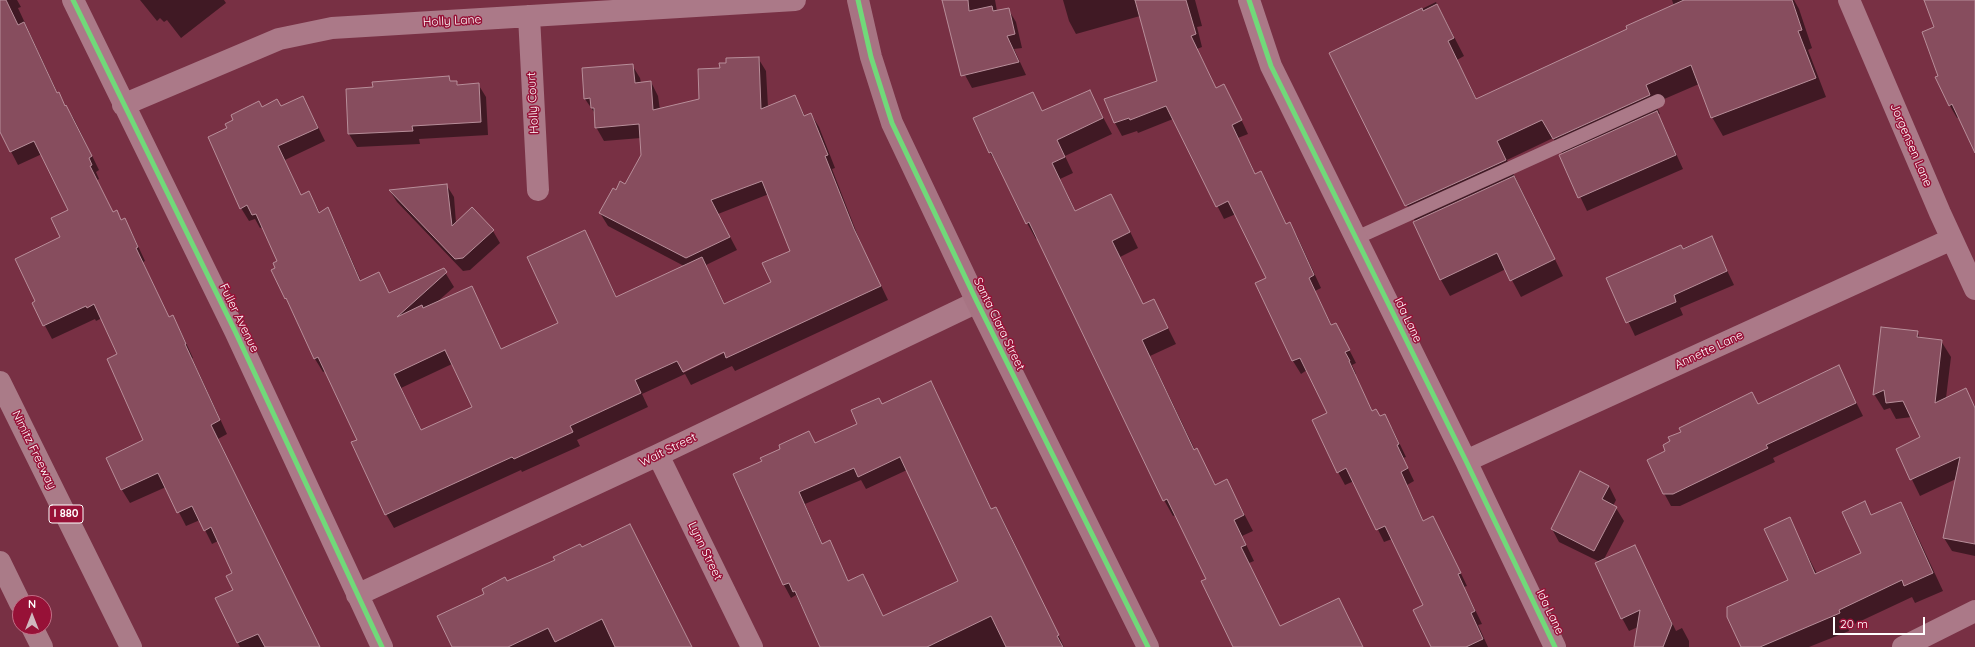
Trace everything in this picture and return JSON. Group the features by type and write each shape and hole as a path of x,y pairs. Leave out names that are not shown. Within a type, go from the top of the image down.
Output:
{"highway":[{"name":"Nimitz Freeway","path":"0,382 131,647"},
{"path":"0,562 16,595"},
{"path":"36,635 42,647"}],"main road":[{"name":"Santa Clara Street","path":"858,0 871,57 892,124 977,302 1148,647"}],"street":[{"name":"Fuller Avenue","path":"73,0 235,331 382,647"},
{"name":"Holly Lane","path":"123,104 279,39 332,28 795,0"},
{"name":"Ida Lane","path":"1249,0 1271,66 1466,460 1555,647"},
{"name":"Jorgensen Lane","path":"1849,0 1975,289"},
{"name":"Holly Court","path":"529,16 538,190"},
{"name":"Annette Lane","path":"1466,460 1952,239"},
{"name":"Wait Street","path":"357,595 658,455 977,302"},
{"name":"Lynn Street","path":"658,455 752,647"},
{"path":"1903,647 1975,611"}],"lane":[{"path":"1356,238 1658,102"}],"building":[{"path":"0,0 6,0 18,25 24,22 57,93 59,92 92,156 89,158 92,165 90,166 113,212 117,210 121,220 125,218 138,247 136,248 169,317 173,315 220,420 211,425 320,647 265,647 258,634 237,643 215,598 233,590 226,576 232,573 211,527 204,531 192,506 177,513 158,473 121,490 106,458 143,440 107,359 117,354 94,304 87,308 86,306 43,326 32,303 35,301 15,259 60,237 51,218 68,210 34,141 10,152 0,132"},
{"path":"942,0 968,0 969,11 992,6 993,11 1009,8 1015,34 1007,36 1019,62 961,76"},
{"path":"1135,0 1186,0 1196,34 1191,36 1216,88 1224,84 1242,120 1232,125 1255,174 1261,171 1286,224 1290,222 1314,275 1309,278 1331,325 1336,323 1350,350 1345,352 1372,411 1376,409 1380,416 1385,414 1408,468 1401,472 1423,521 1433,516 1461,573 1458,574 1475,611 1471,613 1483,639 1466,647 1431,647 1413,610 1423,605 1385,526 1376,530 1346,468 1337,473 1312,420 1327,413 1300,358 1292,361 1255,283 1266,278 1228,201 1216,207 1166,106 1130,120 1129,118 1114,123 1104,99 1157,81"},
{"path":"1684,0 1792,0 1802,30 1798,31 1816,78 1711,118 1691,65 1646,85 1650,95 1553,139 1542,120 1497,141 1506,160 1405,206 1329,53 1422,8 1423,11 1437,4 1454,38 1448,41 1476,99 1627,29 1626,26"},
{"path":"1924,0 1975,0 1975,153 1952,104 1949,106 1935,77 1938,76 1922,32 1934,27"},
{"path":"759,57 761,109 795,95 804,116 811,113 828,155 825,156 854,229 881,286 726,358 724,352 683,372 677,361 635,380 641,393 570,426 573,432 514,459 512,457 385,515 351,442 357,440 318,357 314,359 286,298 285,299 271,270 275,268 273,263 277,261 256,214 252,215 247,205 240,209 208,137 227,128 225,124 233,120 231,115 259,101 262,107 277,99 281,106 303,96 318,128 278,146 301,195 309,191 319,213 328,207 360,281 379,272 389,293 444,268 447,272 397,317 422,305 423,308 472,286 501,349 558,323 527,257 585,230 616,297 702,257 724,304 771,282 762,263 790,251 762,181 711,200 730,237 686,258 599,213 613,188 616,190 620,181 625,184 641,155 639,124 595,128 594,108 591,108 590,98 584,99 582,68 633,64 635,83 651,81 653,110 699,99 698,69 720,68 719,63 726,63 726,58","holes":["445,350 472,407 421,430 394,374"]},
{"path":"449,76 450,81 457,81 457,85 479,83 481,122 412,126 413,131 348,134 346,89 373,87 372,82"},
{"path":"1090,90 1103,118 1057,140 1065,157 1052,163 1075,211 1111,194 1130,232 1112,241 1143,304 1154,299 1168,328 1142,340 1194,450 1197,448 1215,485 1227,479 1244,515 1234,520 1246,545 1241,547 1280,626 1339,598 1363,647 1233,647 1201,581 1206,579 1167,499 1163,501 1029,222 1026,224 991,152 989,153 973,118 1033,92 1042,111"},
{"path":"1657,111 1676,155 1578,198 1559,155"},
{"path":"1514,176 1555,259 1510,281 1497,253 1440,280 1413,222"},
{"path":"447,184 452,226 472,207 494,230 463,258 455,259 389,190"},
{"path":"1712,236 1727,271 1674,295 1676,302 1626,323 1606,278 1681,245 1683,249"},
{"path":"1881,327 1918,331 1917,337 1942,340 1935,403 1966,388 1975,408 1975,544 1943,538 1960,457 1910,480 1896,449 1920,437 1903,401 1886,403 1884,390 1873,395"},
{"path":"1839,365 1856,403 1766,445 1768,448 1673,494 1663,494 1647,460 1665,451 1663,445 1670,441 1668,437 1681,432 1679,428 1752,392 1758,404"},
{"path":"931,381 991,509 996,507 1059,635 1057,636 1063,647 1006,647 991,616 927,647 820,647 795,591 793,592 789,583 783,585 733,474 762,461 760,458 780,449 779,445 809,431 815,443 857,424 851,410 879,398 882,404","holes":["900,457 958,581 883,616 863,574 848,581 830,540 822,544 799,492 854,468 858,477"]},
{"path":"1580,471 1609,486 1602,499 1617,507 1594,551 1551,529"},
{"path":"1865,501 1871,515 1901,502 1933,573 1904,586 1902,580 1839,610 1840,613 1760,647 1741,647 1727,617 1727,607 1788,580 1764,529 1790,517 1815,574 1861,553 1842,512"},
{"path":"630,524 692,647 615,647 602,619 555,642 548,628 508,647 452,647 437,616 484,594 482,589 505,577 507,581 555,560 553,557 580,544 582,547"},
{"path":"1635,545 1672,624 1663,647 1634,647 1640,610 1621,619 1595,563"}],"cycle path":[{"path":"73,0 235,331 382,647"},
{"path":"858,0 871,57 892,123 977,302 1148,647"},
{"path":"1249,0 1271,66 1466,461 1555,647"}]}
